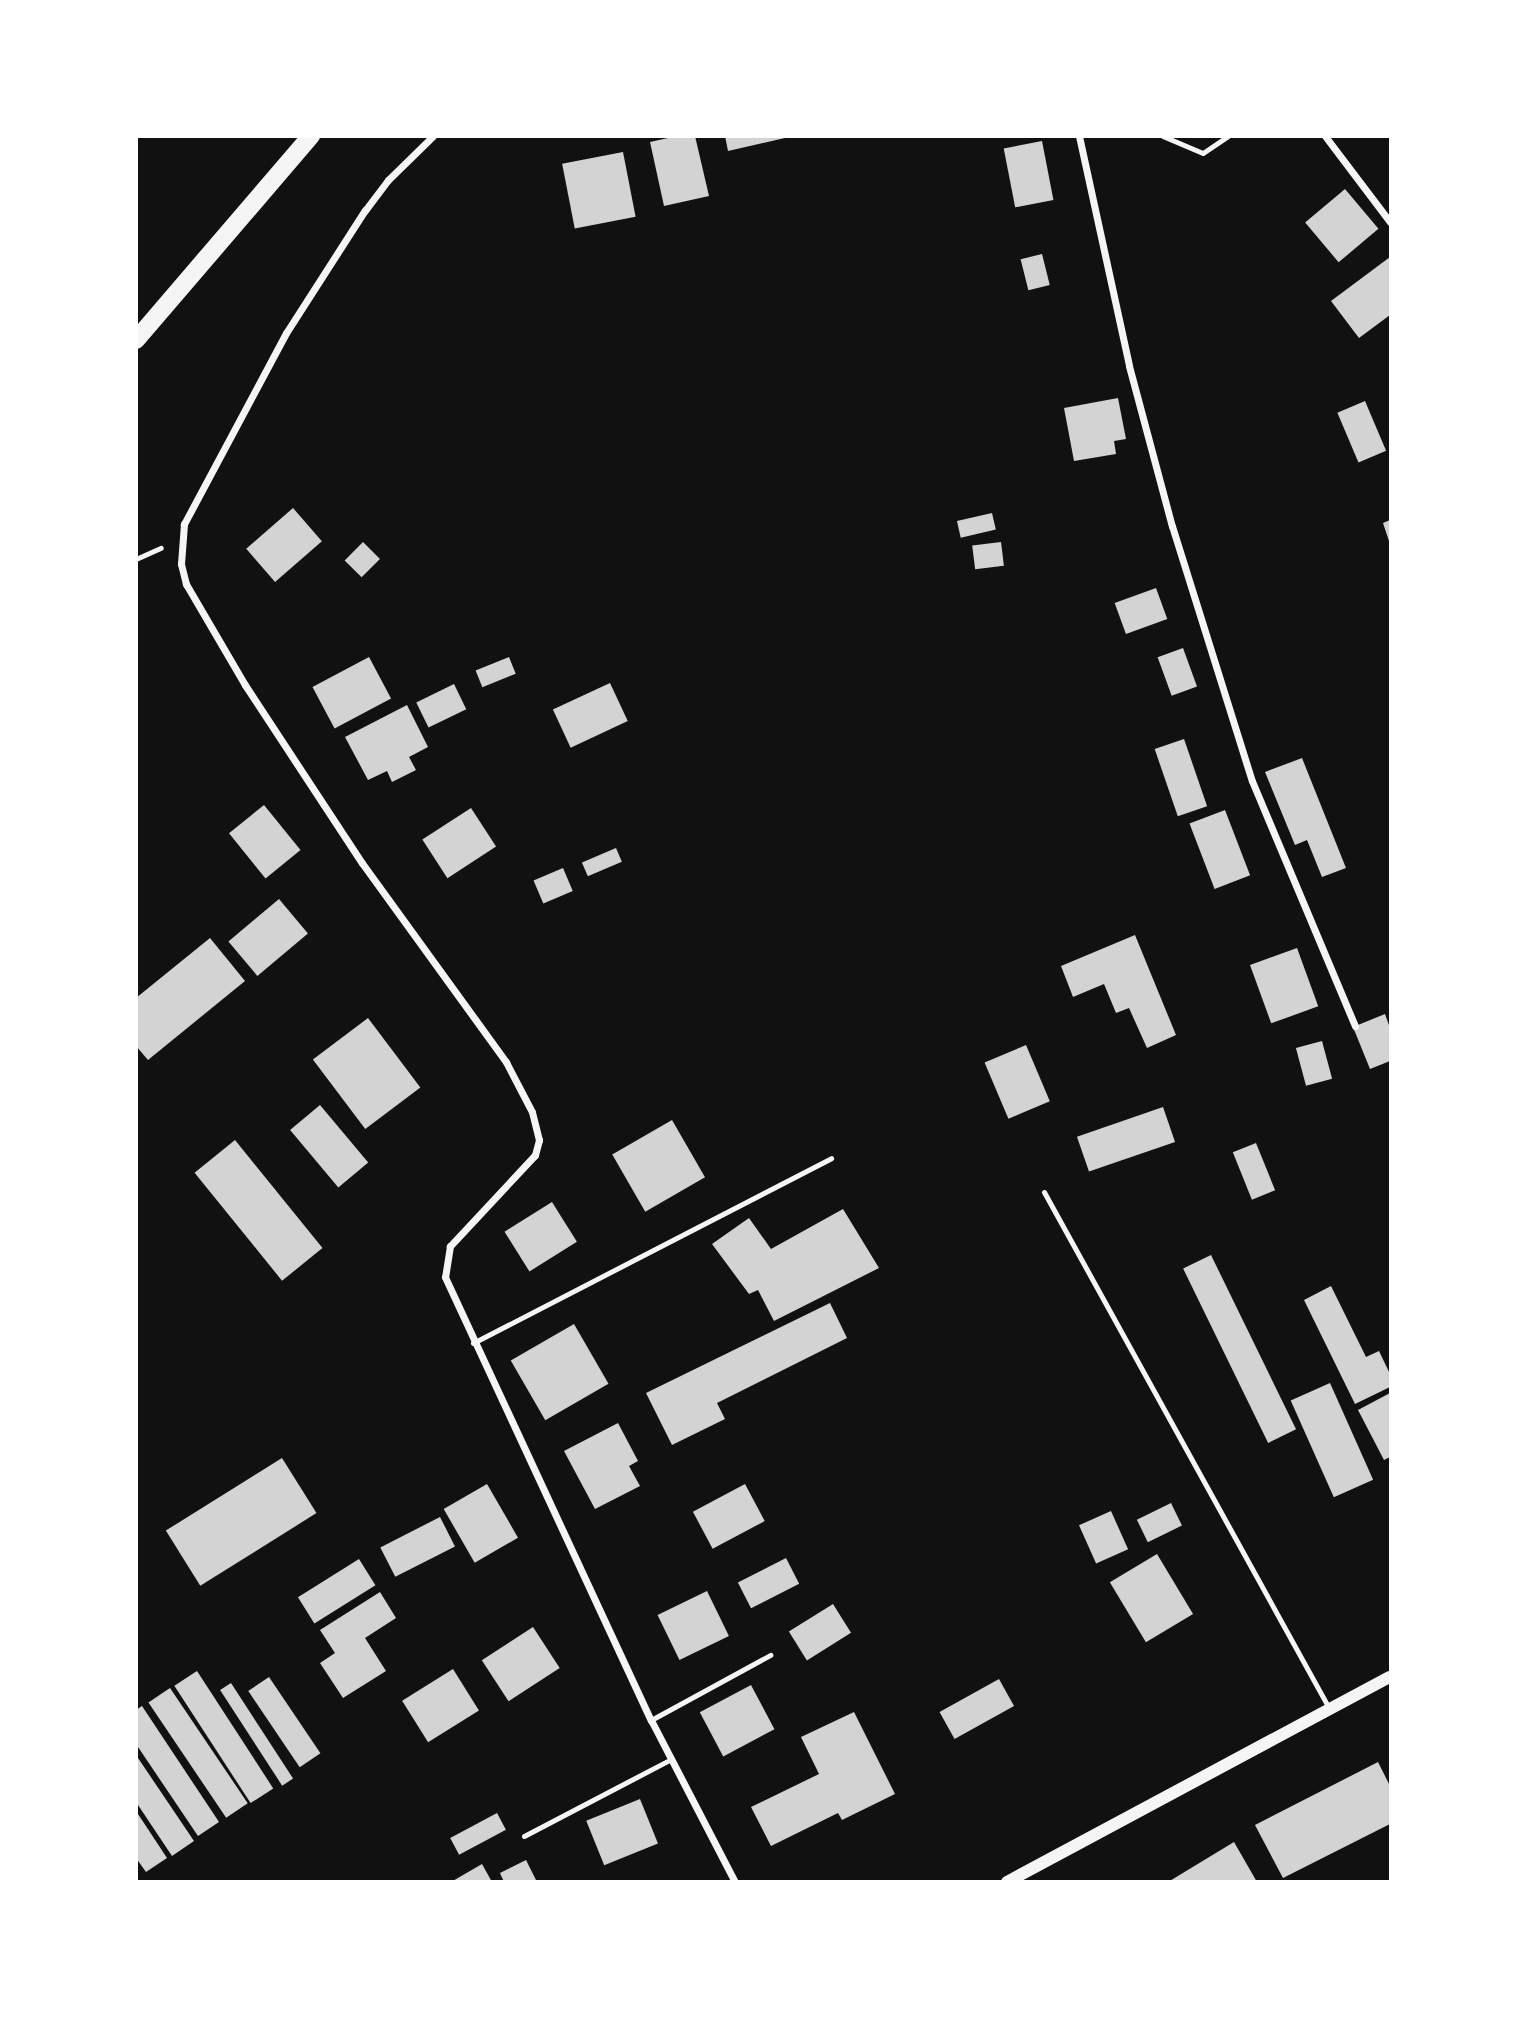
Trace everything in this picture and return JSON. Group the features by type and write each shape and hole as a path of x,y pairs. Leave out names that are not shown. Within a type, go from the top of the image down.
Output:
{"main road":[{"path":"136,340 311,136"}],"street":[{"path":"433,136 388,180 332,257 242,414 184,524 179,543 186,584 245,685 362,863 506,1062 532,1112 539,1140 527,1169 460,1233 446,1257 445,1278 651,1720 735,1881"},
{"path":"1079,136 1129,366 1172,526 1252,781 1355,1026"},
{"path":"1325,136 1391,222"},
{"path":"1007,1881 1391,1677"}],"lane":[{"path":"473,1343 831,1158"},
{"path":"1044,1192 1331,1710"},
{"path":"651,1720 770,1655"},
{"path":"524,1836 671,1759"}],"path":[{"path":"1163,136 1203,153 1211,152 1228,136"},
{"path":"136,559 179,543"}],"building":[{"path":"677,136 695,136 709,196 664,206 650,142"},
{"path":"725,136 785,136 785,138 728,151"},
{"path":"1042,141 1053,200 1015,207 1004,148"},
{"path":"623,152 636,217 575,229 562,164"},
{"path":"1345,189 1378,229 1339,262 1305,222"},
{"path":"1042,254 1050,285 1028,290 1021,259"},
{"path":"1390,257 1390,315 1359,338 1331,301"},
{"path":"1118,398 1126,439 1114,441 1116,454 1074,461 1064,408"},
{"path":"1365,401 1386,451 1358,462 1337,413"},
{"path":"293,508 322,541 275,582 246,549"},
{"path":"992,513 996,530 961,538 957,521"},
{"path":"1390,520 1390,544 1383,523"},
{"path":"363,542 380,559 362,577 345,560"},
{"path":"1001,542 1004,566 975,569 972,546"},
{"path":"1156,588 1167,619 1126,634 1115,603"},
{"path":"1183,648 1197,687 1172,696 1158,657"},
{"path":"369,657 391,698 335,729 312,687"},
{"path":"509,657 516,674 482,687 476,670"},
{"path":"610,683 628,721 571,748 553,710"},
{"path":"454,684 466,709 429,728 416,702"},
{"path":"407,705 428,747 409,757 416,770 392,782 387,771 368,780 345,737"},
{"path":"1184,739 1207,806 1178,816 1155,749"},
{"path":"1302,758 1346,868 1322,877 1307,840 1295,845 1265,772"},
{"path":"264,805 301,850 266,878 229,833"},
{"path":"471,808 496,847 447,878 422,840"},
{"path":"1225,810 1250,875 1215,889 1190,824"},
{"path":"616,848 622,862 588,876 582,862"},
{"path":"563,868 573,891 543,904 534,881"},
{"path":"279,899 308,933 257,976 228,941"},
{"path":"1135,935 1176,1035 1147,1048 1129,1008 1116,1013 1104,984 1073,997 1061,966"},
{"path":"210,938 245,981 148,1060 136,1046 136,998"},
{"path":"1297,948 1318,1006 1271,1023 1250,965"},
{"path":"1385,1014 1390,1028 1390,1061 1370,1069 1353,1027"},
{"path":"368,1018 420,1087 365,1129 313,1060"},
{"path":"1322,1041 1332,1079 1306,1086 1296,1048"},
{"path":"1026,1045 1050,1101 1008,1119 985,1063"},
{"path":"320,1105 368,1162 338,1188 290,1130"},
{"path":"1163,1107 1175,1142 1089,1172 1077,1137"},
{"path":"672,1120 705,1177 645,1212 612,1154"},
{"path":"235,1140 322,1248 282,1281 195,1173"},
{"path":"1256,1143 1275,1190 1252,1200 1233,1152"},
{"path":"552,1202 577,1242 529,1272 505,1232"},
{"path":"843,1209 879,1268 774,1321 758,1290 749,1294 712,1244 749,1218 771,1249"},
{"path":"1211,1255 1296,1429 1268,1443 1183,1269"},
{"path":"1331,1286 1366,1357 1379,1351 1390,1374 1390,1387 1355,1404 1304,1300"},
{"path":"830,1303 847,1338 717,1403 725,1419 672,1445 646,1393"},
{"path":"574,1324 608,1384 545,1420 511,1360"},
{"path":"1330,1383 1373,1480 1334,1497 1291,1400"},
{"path":"1390,1393 1390,1457 1384,1460 1358,1410"},
{"path":"618,1423 638,1461 629,1466 640,1486 595,1509 564,1451"},
{"path":"282,1458 316,1513 200,1586 166,1531"},
{"path":"487,1484 518,1538 475,1563 444,1509"},
{"path":"745,1484 765,1521 713,1549 693,1512"},
{"path":"1171,1503 1182,1525 1148,1542 1137,1520"},
{"path":"1111,1511 1128,1549 1096,1564 1079,1525"},
{"path":"440,1517 455,1546 395,1577 380,1547"},
{"path":"1157,1554 1193,1614 1146,1642 1110,1582"},
{"path":"786,1558 799,1584 751,1608 738,1583"},
{"path":"359,1559 375,1585 314,1623 298,1597"},
{"path":"707,1591 729,1636 679,1660 658,1615"},
{"path":"380,1592 396,1618 365,1638 386,1671 343,1698 320,1663 335,1653 320,1630"},
{"path":"833,1604 851,1633 807,1660 789,1632"},
{"path":"533,1627 560,1668 509,1701 482,1660"},
{"path":"453,1669 479,1711 428,1742 402,1701"},
{"path":"197,1671 273,1788 251,1803 174,1686"},
{"path":"269,1677 320,1753 300,1767 248,1691"},
{"path":"999,1679 1014,1706 955,1739 940,1712"},
{"path":"231,1683 293,1779 282,1786 220,1690"},
{"path":"751,1685 774,1729 723,1756 700,1712"},
{"path":"170,1688 248,1803 226,1818 148,1703"},
{"path":"142,1706 219,1822 198,1836 136,1744 136,1710"},
{"path":"854,1712 895,1794 842,1820 838,1813 771,1846 751,1807 819,1774 801,1737"},
{"path":"136,1755 194,1841 172,1856 136,1802"},
{"path":"1378,1762 1390,1786 1390,1824 1283,1878 1255,1825"},
{"path":"640,1799 658,1844 604,1865 586,1821"},
{"path":"136,1811 167,1858 146,1872 136,1858"},
{"path":"497,1813 506,1830 459,1855 450,1838"},
{"path":"1234,1842 1257,1882 1168,1882"},
{"path":"526,1860 537,1882 504,1882 500,1873"},
{"path":"482,1864 492,1882 451,1882"}]}
